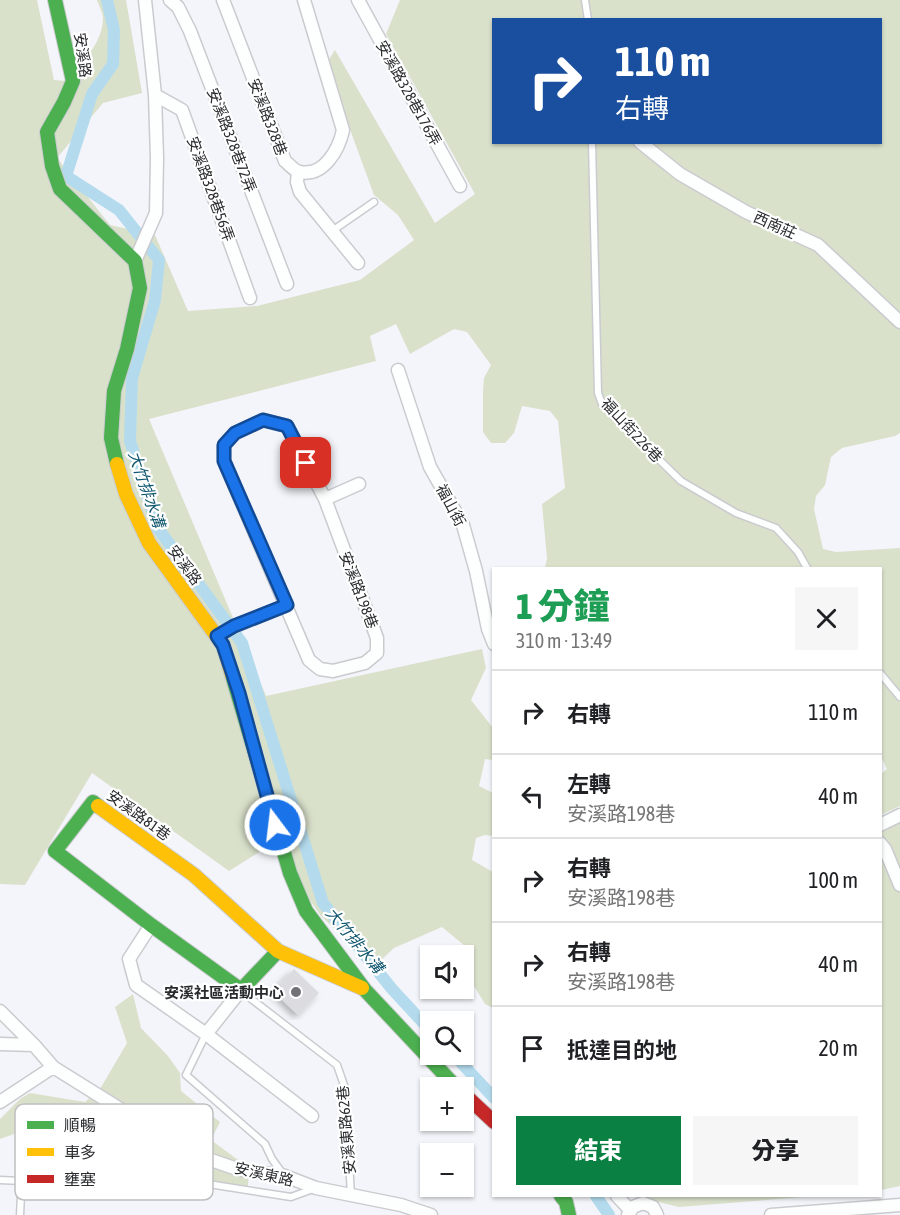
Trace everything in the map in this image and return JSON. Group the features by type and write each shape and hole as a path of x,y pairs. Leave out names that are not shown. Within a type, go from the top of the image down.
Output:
{"street":[{"name":"安溪路","path":"55,0 73,81 47,132 52,166 60,189 135,261 140,288 127,350 114,391 111,438 126,494 149,543 225,632 223,645 290,873 306,911 365,990 447,1077"},
{"path":"135,261 156,213 155,95 145,0"},
{"name":"安溪路328巷72弄","path":"170,0 178,8 190,31 287,284"},
{"name":"安溪路328巷","path":"223,0 285,160 298,172 308,172 320,168 331,158 340,146 343,130 304,0"},
{"name":"安溪路328巷176弄","path":"358,0 459,186"},
{"name":"安溪路328巷56弄","path":"155,95 182,110 250,298"},
{"name":"西南莊","path":"642,144 680,174 746,212 818,245 900,322"},
{"path":"298,172 297,182 300,192 358,263"},
{"name":"福山街","path":"398,370 430,467 463,525 492,639"},
{"name":"安溪路198巷","path":"263,420 287,426 325,499 377,638 377,653 365,663 333,671 320,669 309,660 224,461 224,445 235,433 263,420"},
{"path":"325,499 359,484"},
{"path":"225,632 287,605"},
{"name":"安溪路81巷","path":"241,990 151,926 55,851 93,802 194,875 278,951 365,990"},
{"path":"882,824 900,815"},
{"path":"882,845 900,885"},
{"path":"151,926 129,959 136,985 206,1034 312,1116"},
{"path":"206,1034 241,990 278,951"},
{"name":"安溪東路","path":"0,1011 53,1067 112,1104"},
{"path":"0,1044 34,1045"},
{"path":"0,1102 53,1067"},
{"path":"474,1103 492,1120"},
{"name":"安溪東路","path":"213,1161 237,1169 285,1176 316,1188 400,1205 431,1215"},
{"path":"618,1197 629,1213 638,1204 643,1203 653,1207 657,1215"},
{"path":"771,1215 900,1205"}],"lane":[{"path":"585,0 588,18"},
{"name":"福山街226巷","path":"592,144 598,393 602,404 681,481 736,513 776,528 798,552 806,567"},
{"path":"332,231 374,202"},
{"path":"882,675 900,697"},
{"name":"安溪路81巷","path":"241,990 337,1065"},
{"path":"206,1034 186,1075 265,1144 272,1159 285,1176"},
{"name":"安溪東路62巷","path":"337,1065 345,1088 351,1196"},
{"path":"0,1180 15,1181"},
{"path":"213,1185 291,1197 316,1188"},
{"path":"20,1215 21,1200"}],"green space":[{"path":"0,0 37,0 54,80 67,81 90,52 99,36 103,18 97,0 126,0 142,93 103,103 57,158 110,225 155,235 188,311 257,306 360,280 414,240 398,215 374,195 326,64 335,50 435,223 475,194 386,34 400,0 900,0 900,433 842,448 831,457 825,485 816,496 814,509 823,549 836,552 900,548 900,806 882,815 882,773 887,769 882,759 882,567 545,567 547,558 542,504 565,488 558,421 550,411 522,406 514,433 505,443 491,443 483,432 483,391 484,378 491,365 467,332 454,329 410,354 396,324 370,336 376,361 149,419 266,696 482,649 486,668 471,700 492,727 492,760 485,759 479,786 492,792 492,836 476,838 472,860 492,871 492,1008 485,1004 474,986 474,945 464,945 442,927 394,948 374,967 321,916 298,883 280,846 259,852 229,871 92,773 25,885 0,884"},
{"path":"900,821 900,1186 882,1190 882,830"},
{"path":"133,994 141,1028 168,1056 180,1073 181,1091 197,1104 15,1104 30,1093 85,1102 100,1089 127,1043 115,1007"},
{"path":"15,1104 14,1134 0,1139 0,1119"},
{"path":"213,1116 220,1122 213,1136"},
{"path":"213,1141 249,1168 248,1186 213,1182"},
{"path":"642,1197 803,1197 679,1207"}],"building":[{"name":"安溪社區活動中心","path":"294,969 319,993 298,1015 273,991"}],"waterway":[{"name":"大竹排水溝","path":"107,0 114,30 113,64 92,94 66,176 119,210 159,260 155,300 132,378 130,441 157,527 242,643 323,903 392,989 420,1019"},
{"name":"大竹排水溝","path":"463,1065 492,1096"},
{"name":"大竹排水溝","path":"597,1197 609,1215"}],"traffic: fast":[{"path":"55,0 73,81 47,132 52,166 60,189 135,261 140,288 127,349 114,391 111,438 117,464"},
{"path":"232,675 290,873 306,911 365,990 447,1077"},
{"path":"98,806 93,802 55,851 151,925 241,990 278,951"},
{"path":"562,1197 566,1202 569,1215"}],"traffic: slow":[{"path":"117,464 126,494 149,543 223,645 232,675"},
{"path":"98,806 194,875 278,951 362,988"}],"traffic: jam":[{"path":"474,1103 492,1120"}],"place":[{"name":"安溪社區活動中心","path":"296,992"}],"route":[{"path":"275,825 239,693 223,645 217,636 234,626 287,605 224,461 224,445 235,433 263,420 287,426 306,463"}]}
